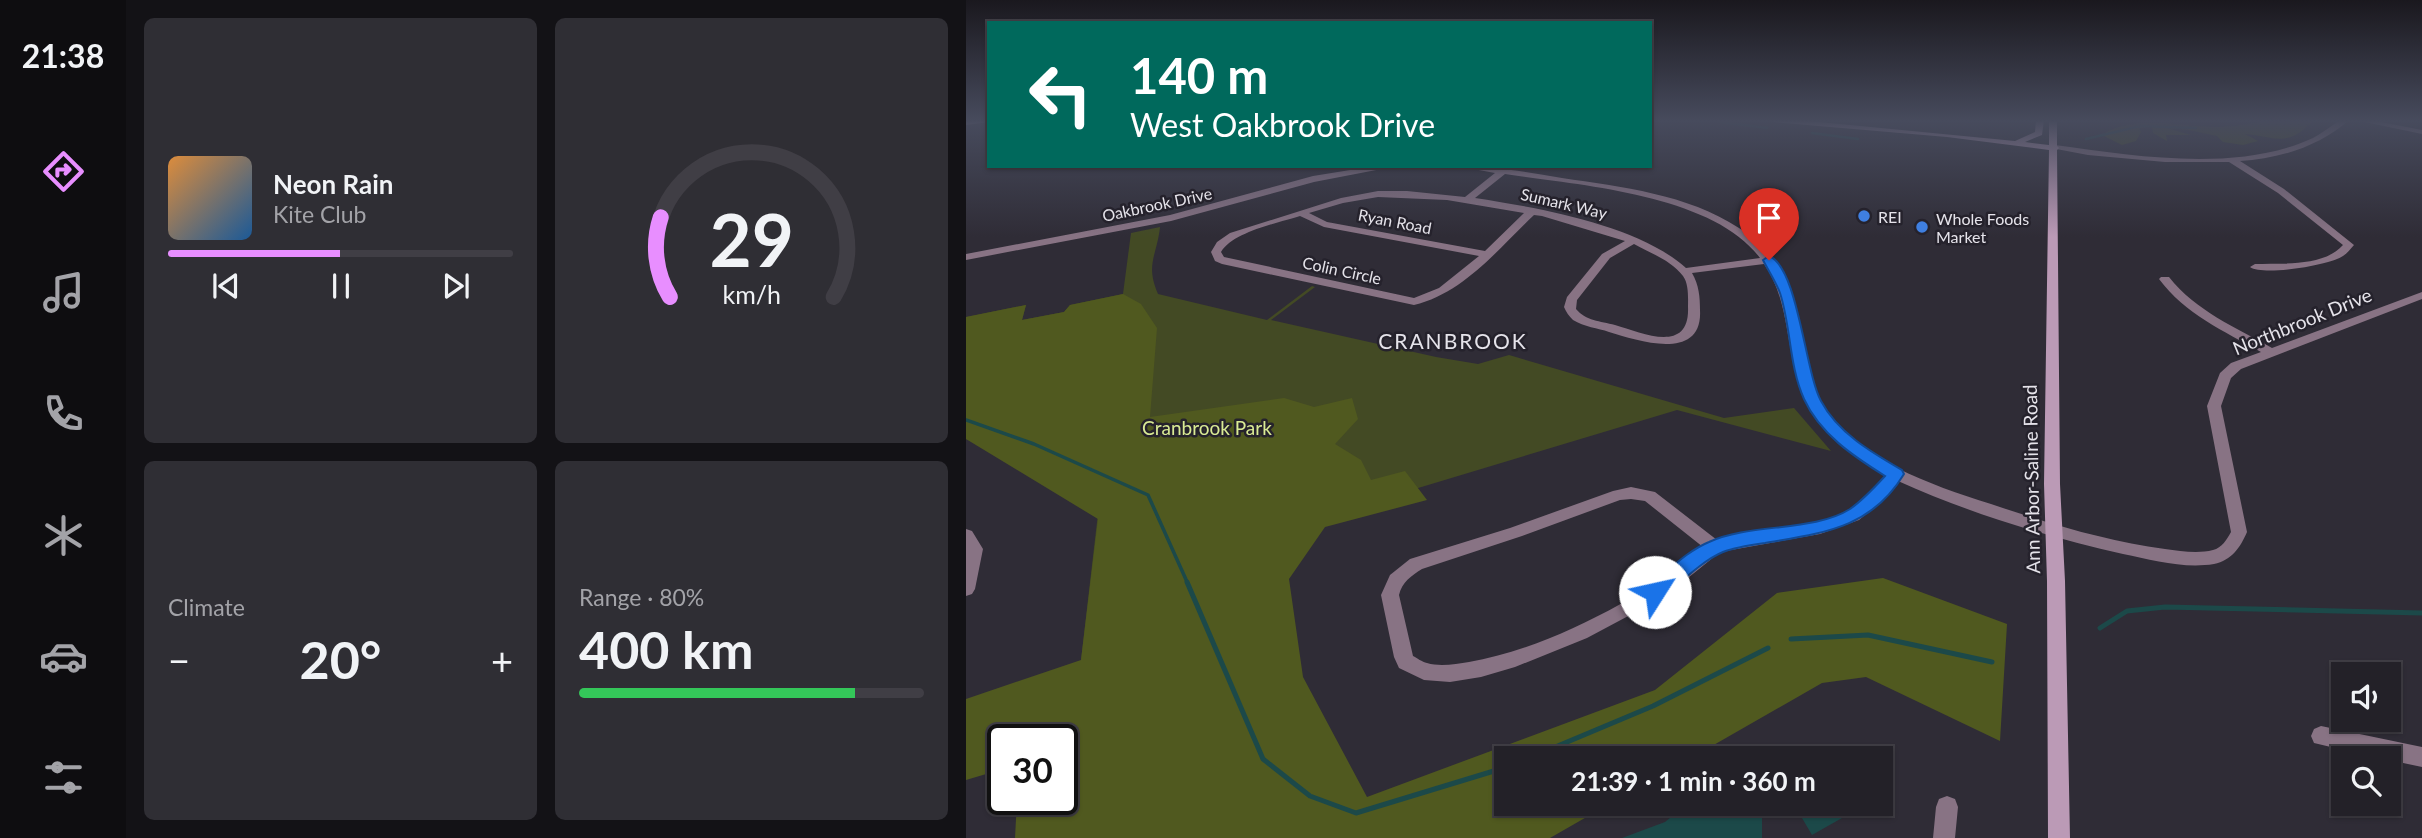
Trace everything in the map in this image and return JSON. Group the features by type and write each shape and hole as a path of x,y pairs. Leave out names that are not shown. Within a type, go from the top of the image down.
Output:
{"main road":[{"name":"Ann Arbor-Saline Road","path":"2055,159 2052,528 2056,581 2059,838"}],"street":[{"path":"2231,159 2281,191 2349,245 2342,253 2312,263 2255,267"},
{"name":"Oakbrook Drive","path":"966,257 1171,218 1313,179 1382,168"},
{"path":"1464,199 1500,169 1672,201 1711,217 1741,234 1771,263 1786,292 1812,400 1824,418 1856,450 1896,474 1961,500 2052,528"},
{"name":"Sumark Way","path":"1302,213 1350,198 1378,194 1408,192 1464,199 1604,228 1635,239 1687,274"},
{"name":"Colin Circle","path":"1302,213 1234,235 1221,244 1217,249 1217,256 1226,262 1414,302 1438,295 1531,212"},
{"name":"Ryan Road","path":"1302,213 1324,224 1485,254"},
{"path":"1635,239 1614,250 1602,261 1571,299 1570,308 1573,313 1585,321 1648,339 1679,338 1693,329 1695,323 1687,274 1771,263"},
{"path":"2165,279 2181,297 2201,312 2271,352"},
{"name":"Northbrook Drive","path":"2052,528 2130,549 2182,559 2214,557 2232,547 2239,532 2237,513 2214,406 2225,376 2236,366 2422,295"},
{"path":"1714,547 1649,496 1631,493 1618,495 1416,564 1392,584 1390,595 1404,661 1418,672 1434,676 1471,671 1542,648 1627,609 1698,562 1714,547 1741,539 1842,521 1873,501 1896,474"},
{"path":"966,536 975,549 966,589"},
{"path":"2321,736 2422,757"},
{"path":"1944,838 1947,807"}],"green space":[{"name":"Cranbrook Park","path":"1160,227 1152,267 1158,294 1267,320 1312,286 1315,287 1271,320 1478,364 1509,355 1724,418 1794,408 1831,451 1677,410 1249,539 1081,660 1100,496 966,439 966,317 1026,305 1022,320 1064,312 1070,305 1123,294 1131,233"},
{"path":"1123,294 1141,304 1157,328 1150,417 1284,398 1314,407 1352,398 1358,419 1335,444 1361,460 1371,480 1405,471 1427,500 1325,527 1289,579 1303,677 1367,797 1494,750 1494,816 1588,816 1550,838 1015,838 1016,815 1078,815 1078,724 987,724 987,774 966,780 966,699 1081,660 1098,519 966,439 966,317 1026,305 1022,320 1064,312 1070,305"},
{"path":"1883,578 2007,624 2000,741 1866,677 1822,683 1712,746 1504,746 1655,690 1777,593"}],"shaded area":[{"path":"1672,816 1762,816 1762,838 1622,838 1665,822"},
{"path":"1841,816 1842,818 1812,835 1802,818"}],"waterway":[{"path":"966,420 1034,444 1148,495 1188,584"},
{"path":"1187,582 1263,759 1310,796 1356,813 1494,771"},
{"path":"2100,628 2127,611 2165,607 2422,613"},
{"path":"1791,639 1868,635 1992,662"},
{"path":"1558,746 1653,706 1768,648"}],"place":[{"name":"REI","path":"1864,216"},
{"name":"Whole Foods Market","path":"1922,227"}],"district":[{"name":"CRANBROOK","path":"1453,340"}],"route":[{"path":"1655,592 1698,562 1714,547 1741,539 1826,526 1842,521 1873,501 1896,474 1873,462 1840,436 1812,400 1786,292 1781,278 1769,260"}]}
